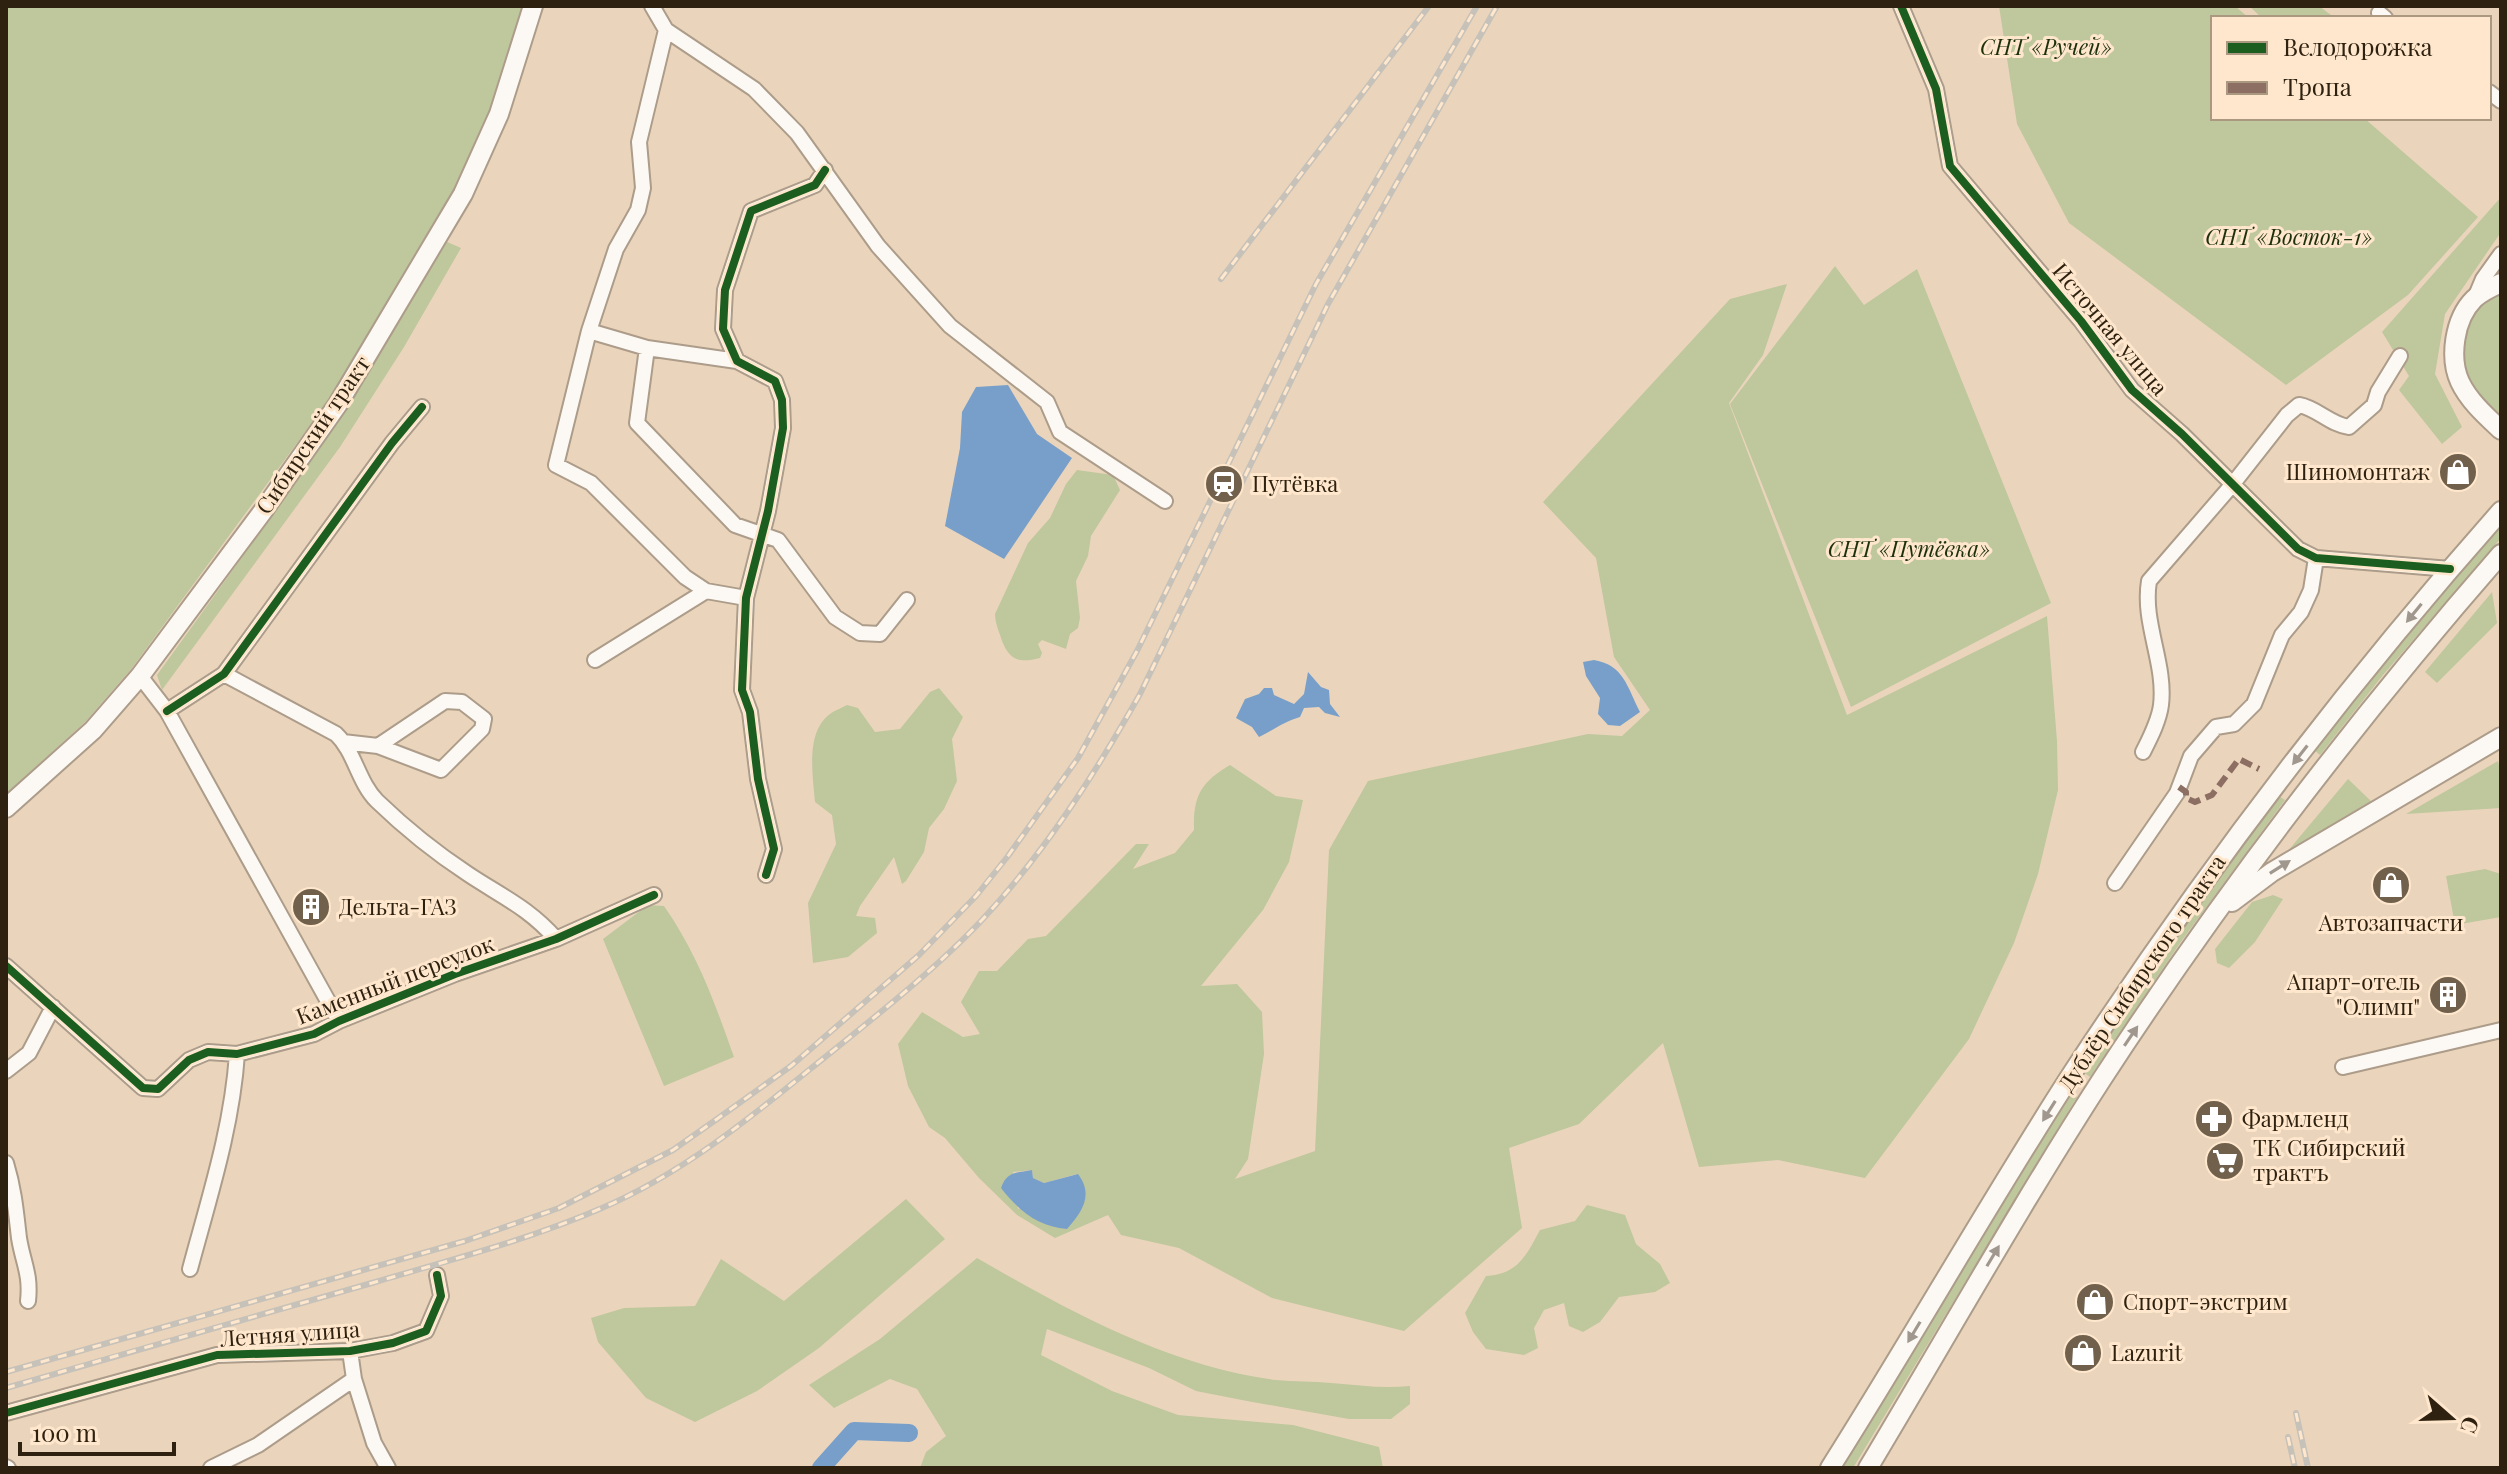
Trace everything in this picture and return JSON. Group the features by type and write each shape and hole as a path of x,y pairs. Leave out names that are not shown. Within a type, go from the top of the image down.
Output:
{"main road":[{"name":"Сибирский тракт","path":"6,808 93,730 140,676 338,404 463,194 499,114 533,6"},
{"path":"2501,283 2474,299 2459,326 2455,365 2465,391 2501,430"},
{"name":"Дублёр Сибирского тракта","path":"1830,1468 2073,1073 2192,897 2260,805 2450,569 2501,511"},
{"name":"Дублёр Сибирского тракта","path":"1868,1468 1995,1252 2102,1080 2217,913 2369,712 2501,554"},
{"path":"2217,913 2272,872 2501,737"}],"street":[{"path":"652,6 666,30 754,89 797,133 878,246 950,326 1047,402 1060,432 1165,501"},
{"name":"Источная улица","path":"1901,6 1936,89 1950,166 2081,321 2132,390 2182,434 2298,549 2321,558"},
{"path":"666,30 639,142 643,188 638,210 616,249 589,331 556,465 591,483 685,577 706,591 746,598"},
{"path":"737,361 723,329 725,290 751,211 815,185 825,170"},
{"path":"2474,299 2483,279 2501,254"},
{"path":"589,331 647,348 737,361 775,381 782,400 783,428 776,474 746,598 742,690 750,712 758,779 774,849 766,875"},
{"path":"647,348 637,423 735,525 778,540 835,617 860,633 880,634 907,600"},
{"path":"2143,752 2161,708 2161,676 2146,598 2149,581 2232,485 2287,415 2299,405 2349,427 2374,405 2378,392 2400,356"},
{"path":"167,711 224,674 392,443 422,407"},
{"path":"2115,883 2170,804 2191,756 2216,727 2234,724 2254,704 2282,635 2301,612 2321,558 2450,569"},
{"path":"595,660 706,591"},
{"path":"224,674 320,724 343,742 369,791 379,803 448,860 532,914 556,939"},
{"path":"140,676 167,711 339,1021"},
{"path":"343,742 378,746 441,770 482,729 484,719 462,702 449,700 378,746"},
{"name":"Каменный переулок","path":"53,1007 143,1088 158,1089 189,1060 208,1052 237,1054 314,1034 455,974 556,939 654,895"},
{"path":"6,966 53,1007 29,1053 6,1071"},
{"path":"2343,1067 2501,1030"},
{"path":"190,1269 223,1146 234,1094 237,1054"},
{"path":"6,1163 16,1197 20,1241 30,1279 28,1301"},
{"name":"Летняя улица","path":"6,1413 217,1355 350,1351 393,1343 426,1331 441,1296 437,1275"},
{"path":"350,1351 354,1379 374,1443 388,1468"},
{"path":"211,1468 258,1445 354,1379"}],"green space":[{"path":"6,6 523,6 490,109 454,189 330,398 132,668 86,721 6,794"},
{"name":"СНТ «Восток-1»","path":"1999,6 2235,6 2247,16 2211,16 2211,120 2366,120 2478,217 2408,295 2286,385 2069,223 2017,124"},
{"path":"2249,6 2319,6 2332,16 2260,16"},
{"path":"2501,197 2501,232 2445,314 2435,374 2462,427 2442,444 2399,390 2409,376 2382,332"},
{"path":"445,241 461,248 404,347 340,447 162,690 157,675 295,484 358,389"},
{"name":"СНТ «Путёвка»","path":"1835,266 1864,305 1917,269 2051,603 1851,707 1730,404"},
{"path":"1787,284 1763,355 1729,403 1847,715 2047,616 2058,790 2038,874 2014,943 1969,1039 1865,1178 1778,1160 1699,1167 1663,1043 1579,1124 1509,1148 1522,1228 1404,1331 1272,1298 1179,1248 1121,1235 1108,1215 1055,1238 1017,1215 979,1178 945,1138 929,1127 908,1086 898,1044 922,1012 963,1037 980,1034 961,1002 979,971 997,971 1028,939 1046,936 1136,844 1149,844 1133,869 1175,853 1194,830 1195,808 1201,791 1230,765 1276,796 1303,800 1289,862 1263,910 1201,986 1237,984 1262,1012 1264,1054 1248,1159 1235,1179 1315,1151 1329,850 1368,781 1588,734 1622,736 1650,710 1614,657 1596,558 1543,502 1730,299","holes":["1032,1170 1033,1178 1044,1183 1077,1174 1018,1209 1013,1172"]},
{"path":"2501,293 2501,415 2471,382 2464,352 2473,316"},
{"path":"1077,470 1113,475 1120,490 1091,536 1088,556 1076,581 1080,618 1078,628 1070,634 1066,649 1042,640 1038,644 1042,653 1040,658 1016,659 1005,648 995,614 1028,543 1050,518 1066,484"},
{"path":"2501,520 2501,538 2383,675 2320,755 2313,749 2422,612"},
{"path":"2492,592 2497,623 2437,683 2425,672"},
{"path":"939,688 963,717 952,739 957,781 944,809 929,828 924,852 906,881 902,884 894,857 860,906 856,916 875,918 877,933 848,957 813,963 808,903 836,844 832,815 815,802 812,755 817,732 830,714 847,705 858,708 875,732 900,729 930,692"},
{"path":"2498,761 2501,808 2406,814"},
{"path":"2348,779 2372,802 2287,852"},
{"path":"2277,795 2285,800 2180,943 2090,1077 2082,1071 2173,936"},
{"path":"2485,869 2501,874 2501,917 2455,925 2446,876"},
{"path":"2273,895 2283,899 2255,942 2229,968 2217,963 2215,949 2252,902"},
{"path":"648,905 664,906 686,942 712,998 734,1057 664,1086 603,939"},
{"path":"2069,1091 2077,1097 1853,1468 1841,1468"},
{"path":"906,1199 945,1239 819,1348 757,1391 695,1422 646,1398 598,1342 591,1318 624,1308 695,1306 721,1259 784,1301"},
{"path":"1587,1205 1625,1215 1636,1244 1660,1264 1670,1283 1655,1292 1619,1297 1600,1322 1583,1332 1569,1326 1564,1303 1544,1310 1534,1328 1538,1348 1524,1355 1486,1349 1473,1332 1465,1313 1486,1276 1506,1272 1520,1262 1540,1230 1575,1221"},
{"path":"977,1258 1120,1334 1197,1362 1276,1380 1410,1386 1410,1404 1391,1419 1349,1419 1196,1391 1149,1368 1047,1329 1041,1355 1112,1391 1178,1415 1293,1425 1379,1447 1383,1468 920,1468 926,1452 946,1436 917,1389 890,1379 834,1408 809,1385 880,1339"}],"water":[{"path":"1008,385 1037,434 1072,458 1004,559 945,526 960,448 962,412 976,387"},
{"path":"1594,660 1618,672 1640,712 1620,726 1608,725 1598,714 1600,698 1586,676 1583,662"},
{"path":"1308,672 1321,687 1329,690 1330,704 1340,717 1325,713 1319,707 1304,708 1300,717 1259,737 1252,727 1236,718 1245,699 1259,694 1264,688 1272,688 1274,695 1294,704 1304,694"},
{"path":"1032,1170 1033,1178 1044,1183 1078,1174 1083,1182 1084,1203 1067,1229 1047,1225 1030,1216 1001,1188 1009,1176"}],"waterway":[{"path":"821,1468 854,1431 909,1433"}],"railway":[{"path":"1221,279 1429,6"},
{"path":"6,1372 465,1241 559,1208 673,1150 791,1066 919,955 976,896 1078,758 1137,651 1316,284 1477,6"},
{"path":"6,1388 488,1249 602,1208 658,1180 736,1128 942,959 982,920 1027,867 1068,812 1123,724 1328,304 1497,6"},
{"path":"2296,1413 2308,1468"},
{"path":"2288,1437 2295,1468"}],"marked path":[{"path":"2179,787 2186,792 2186,798 2195,802 2212,795 2239,759 2259,769"}],"cycle path":[{"path":"1901,6 1936,89 1950,166 2081,321 2132,390 2182,434 2298,549 2316,558 2450,569"},
{"path":"766,875 774,849 758,779 750,712 742,690 746,598 768,511 783,428 782,400 775,381 737,361 723,329 725,290 751,211 815,185 825,170"},
{"path":"167,711 224,674 392,443 422,407"},
{"path":"6,966 143,1088 158,1089 189,1060 208,1052 237,1054 314,1034 455,974 556,939 654,895"},
{"path":"6,1413 217,1355 350,1351 393,1343 426,1331 441,1296 437,1275"}],"place":[{"name":"Шиномонтаж","path":"2458,472"},
{"name":"Путёвка","path":"1224,484"},
{"name":"Автозапчасти","path":"2391,885"},
{"name":"Дельта-ГАЗ","path":"311,907"},
{"name":"Апарт-отель \"Олимп\"","path":"2448,995"},
{"name":"Фармленд","path":"2214,1119"},
{"name":"ТК Сибирский трактъ","path":"2225,1161"},
{"name":"Спорт-экстрим","path":"2095,1302"},
{"name":"Lazurit","path":"2083,1353"}],"park label":[{"name":"СНТ «Ручей»","path":"2046,47"}]}
